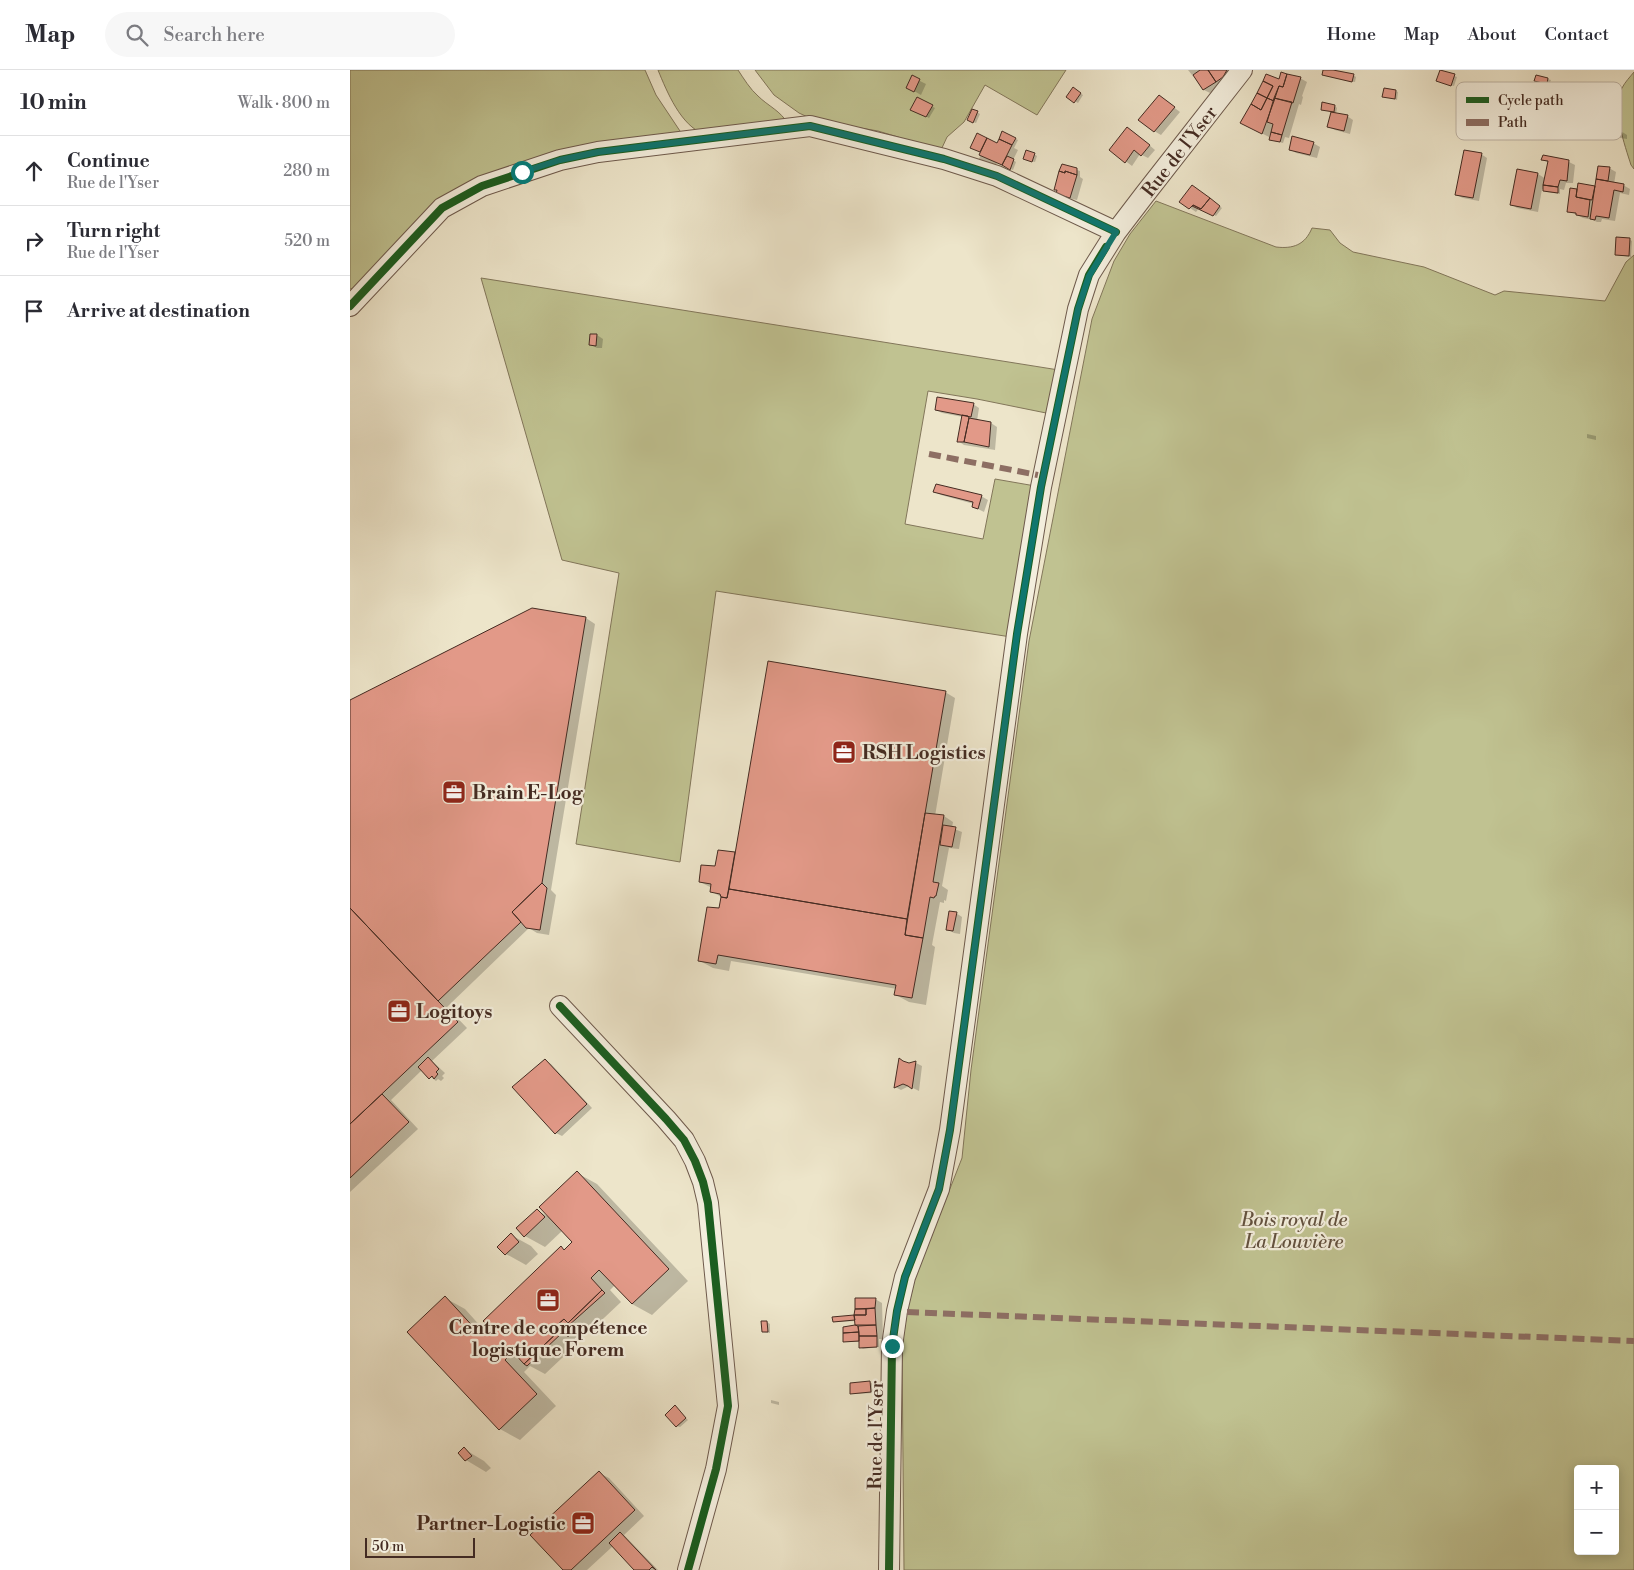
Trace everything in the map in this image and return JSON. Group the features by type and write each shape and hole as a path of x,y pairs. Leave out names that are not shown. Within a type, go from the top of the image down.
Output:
{"street":[{"name":"Rue de l'Yser","path":"890,1570 892,1346 897,1311 905,1277 939,1189 950,1130 1017,634 1042,482 1078,309 1089,276 1116,232 1242,70"},
{"path":"350,306 442,208 482,186 560,160 598,152 810,126 944,159 997,176 1116,232"},
{"path":"560,1006 684,1140 696,1161 708,1203 728,1406 716,1470 688,1570"}],"green space":[{"path":"350,70 645,70 656,95 684,137 478,180 360,288 350,289"},
{"path":"658,70 738,70 755,93 778,112 788,124 731,133 704,134 688,124 682,116 670,98"},
{"path":"755,70 1066,70 1037,115 985,85 964,122 947,137 941,150 878,131 814,120 799,113 774,95"},
{"path":"1634,72 1634,169 1631,165 1622,133 1622,88"},
{"name":"Bois royal de La Louvière","path":"1156,201 1276,247 1298,245 1306,238 1312,228 1330,230 1340,243 1353,252 1424,267 1495,295 1504,291 1605,301 1626,262 1634,255 1634,1570 904,1570 902,1347 907,1312 915,1278 962,1158 971,1070 1029,641 1092,319 1114,261 1130,234"},
{"path":"481,278 1065,371 1056,415 928,391 905,524 983,539 995,479 1041,487 1011,637 716,591 680,862 576,844 619,573 562,560"}],"building":[{"path":"1200,70 1208,70 1216,82 1203,90 1193,75"},
{"path":"1208,70 1227,70 1223,77 1216,82"},
{"path":"1323,70 1354,74 1352,82 1322,75"},
{"path":"1440,70 1455,74 1451,86 1436,81"},
{"path":"1281,72 1287,74 1283,87 1279,86 1274,101 1267,98 1273,86 1263,81 1266,74 1279,79"},
{"path":"1287,74 1301,77 1293,103 1274,98 1279,86 1283,87"},
{"path":"912,75 920,79 914,92 906,88"},
{"path":"1536,75 1548,78 1547,82 1534,81"},
{"path":"1263,81 1273,86 1267,98 1257,93"},
{"path":"1073,87 1081,93 1074,103 1066,97"},
{"path":"1384,88 1396,90 1395,99 1382,97"},
{"path":"1257,93 1267,98 1261,110 1251,104"},
{"path":"1159,95 1175,107 1154,132 1138,120"},
{"path":"917,97 933,105 926,117 910,110"},
{"path":"1267,98 1274,101 1262,134 1240,123 1251,104 1261,110"},
{"path":"1274,98 1292,102 1282,135 1271,132 1273,124 1267,122"},
{"path":"1322,102 1335,105 1334,112 1321,110"},
{"path":"972,109 978,111 973,123 967,120"},
{"path":"1331,112 1348,115 1344,131 1327,127"},
{"path":"1127,127 1150,145 1141,156 1134,150 1125,163 1109,150"},
{"path":"1002,131 1016,138 1012,145 999,139"},
{"path":"1271,132 1282,135 1280,142 1269,140"},
{"path":"977,133 987,138 980,152 970,148"},
{"path":"1292,136 1314,142 1310,155 1289,150"},
{"path":"987,138 997,143 999,139 1012,145 1002,165 979,155"},
{"path":"1026,150 1035,153 1032,162 1023,159"},
{"path":"1464,150 1482,153 1473,198 1455,195"},
{"path":"1543,155 1569,160 1567,181 1560,180 1558,187 1543,185 1548,161 1541,160"},
{"path":"1007,156 1014,159 1010,170 1002,165"},
{"path":"1062,164 1077,168 1077,175 1059,171"},
{"path":"1598,166 1610,167 1608,181 1596,179"},
{"path":"1517,169 1538,173 1531,209 1510,205"},
{"path":"1059,171 1077,175 1070,198 1056,194 1057,190 1054,190"},
{"path":"1596,179 1624,184 1623,192 1614,190 1609,218 1596,216 1595,220 1590,219"},
{"path":"1578,183 1595,186 1592,200 1576,197"},
{"path":"1192,185 1210,198 1201,209 1193,205 1189,209 1179,202"},
{"path":"1543,185 1558,187 1558,193 1543,191"},
{"path":"1570,188 1577,189 1576,197 1590,200 1588,217 1567,212"},
{"path":"1210,198 1220,206 1213,216 1192,206 1201,209"},
{"path":"1616,237 1630,238 1629,256 1615,255"},
{"path":"590,334 597,334 596,346 589,345"},
{"path":"937,397 974,403 971,417 935,410"},
{"path":"962,415 969,418 964,442 957,442"},
{"path":"969,418 991,422 989,447 964,442"},
{"path":"936,484 982,495 978,509 972,507 973,502 933,492"},
{"name":"Brain E-Log","path":"532,608 586,617 542,883 512,912 521,922 438,1001 350,908 350,700"},
{"name":"RSH Logistics","path":"768,661 946,691 907,919 729,889"},
{"path":"925,813 944,815 933,882 939,883 936,896 934,898 930,897 923,938 905,935"},
{"path":"943,825 956,827 952,847 940,845"},
{"path":"718,850 735,852 727,898 710,892 711,884 699,882 701,865 715,866"},
{"path":"542,883 547,888 540,930 526,928 512,912"},
{"path":"729,889 907,919 905,935 923,938 912,998 894,995 896,985 718,955 716,964 698,961 707,907 719,908 721,897 727,898"},
{"name":"Logitoys","path":"350,908 458,1022 350,1124"},
{"path":"949,911 957,912 953,931 946,930"},
{"path":"428,1057 439,1069 434,1079 432,1076 429,1079 418,1067"},
{"path":"899,1058 909,1063 916,1061 912,1089 903,1084 894,1088"},
{"path":"545,1059 587,1104 555,1134 512,1087"},
{"path":"382,1094 409,1122 350,1178 350,1124"},
{"name":"Centre de compétence logistique Forem","path":"577,1171 669,1269 632,1304 599,1270 591,1278 602,1290 568,1323 564,1319 555,1327 559,1331 524,1364 513,1352 505,1360 537,1394 499,1430 407,1332 445,1296 478,1332 486,1324 483,1321 561,1246 564,1250 572,1242 539,1207"},
{"path":"537,1209 545,1217 524,1237 516,1228"},
{"path":"511,1233 519,1242 505,1255 497,1247"},
{"path":"602,1290 605,1293 568,1326 573,1332 568,1337 563,1332 527,1366 524,1364 559,1331 555,1327 564,1319 568,1323"},
{"path":"855,1298 876,1298 875,1308 855,1309"},
{"path":"875,1308 876,1325 855,1325 854,1315 866,1315 866,1309"},
{"path":"855,1309 866,1309 866,1315 854,1315"},
{"path":"854,1315 855,1320 833,1322 832,1317"},
{"path":"761,1321 767,1321 768,1332 762,1332"},
{"path":"876,1325 877,1336 859,1336 858,1326"},
{"path":"858,1326 859,1332 843,1333 843,1327"},
{"path":"859,1332 859,1341 843,1342 843,1333"},
{"path":"859,1336 877,1336 877,1347 859,1348"},
{"path":"870,1381 871,1392 850,1394 850,1383"},
{"path":"675,1405 686,1418 676,1427 665,1415"},
{"path":"464,1447 472,1456 465,1461 458,1453"},
{"name":"Partner-Logistic","path":"599,1471 635,1510 571,1570 563,1570 530,1535"},
{"path":"620,1532 656,1570 652,1567 649,1570 634,1570 609,1543"}],"marked path":[{"path":"929,454 1043,476"},
{"path":"907,1312 1634,1341"}],"cycle path":[{"path":"350,306 442,208 482,186 560,160 598,152 810,126 944,159 997,176 1116,232"},
{"path":"889,1570 892,1346 897,1311 905,1277 939,1189 950,1130 1017,634 1041,487 1078,309 1089,275 1106,247"},
{"path":"560,1006 684,1140 695,1161 708,1203 728,1406 716,1469 688,1570"}],"place":[{"name":"RSH Logistics","path":"844,752"},
{"name":"Brain E-Log","path":"454,792"},
{"name":"Logitoys","path":"399,1011"},
{"name":"Centre de compétence logistique Forem","path":"548,1300"},
{"name":"Partner-Logistic","path":"583,1523"}],"route":[{"path":"522,172 560,160 598,152 810,126 944,159 997,176 1116,232 1089,276 1078,309 1041,487 1017,634 950,1130 939,1189 905,1277 897,1311 892,1346"}]}
